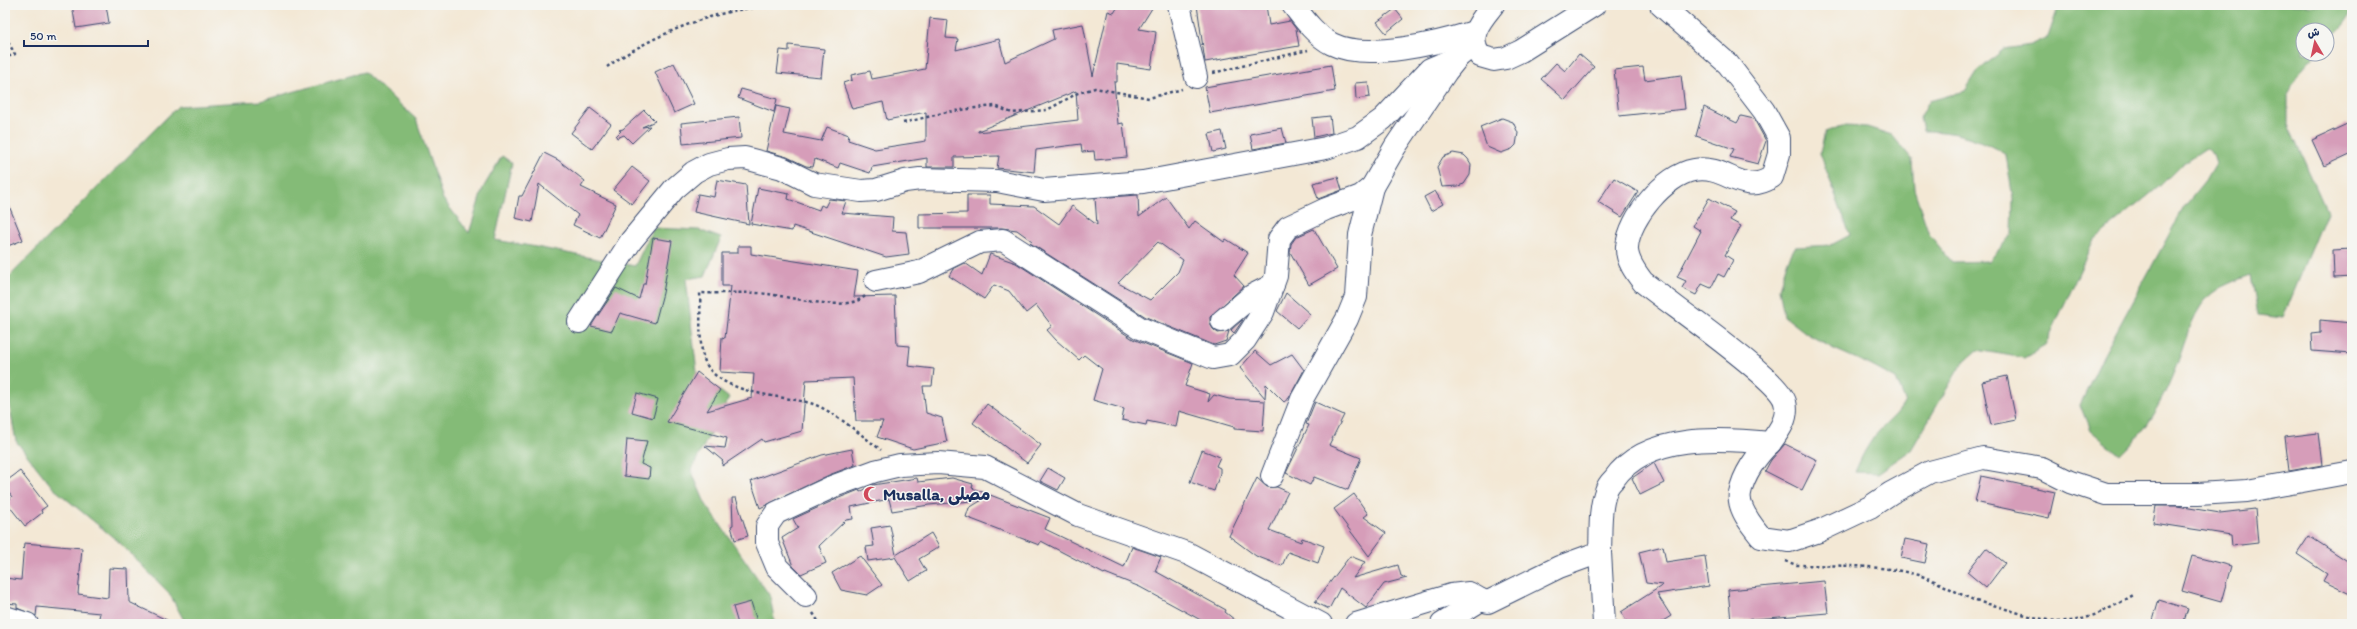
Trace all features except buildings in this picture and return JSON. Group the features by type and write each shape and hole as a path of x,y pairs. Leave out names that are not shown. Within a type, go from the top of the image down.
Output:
{"street":[{"path":"1179,5 1196,77"},
{"path":"1293,5 1317,33 1332,44 1345,48 1382,50 1413,48 1443,42 1468,44 1480,56 1486,59 1506,58 1521,51 1594,5"},
{"path":"1272,476 1302,399 1347,319 1356,297 1359,244 1372,187 1399,141 1494,5"},
{"path":"1661,5 1728,64 1757,100 1779,138 1779,154 1772,177 1763,183 1752,185 1711,170 1694,170 1678,176 1638,213 1630,230 1626,248 1632,267 1643,282 1738,354 1775,387 1785,401 1785,418 1770,443 1757,455 1740,494 1744,512 1761,537 1790,542 1819,531 1870,507 1891,493 1930,472 1983,458 2042,468 2070,482 2106,494 2198,494 2247,490 2352,472"},
{"path":"579,322 636,235 674,189 694,172 709,164 728,159 745,158 782,168 814,184 861,191 876,190 905,181 920,179 997,181 1044,190 1143,182 1326,148 1358,137 1383,120 1430,69 1468,44"},
{"path":"876,281 919,272 980,242 1003,240 1140,328 1213,358 1230,355 1246,340 1263,312 1276,276 1279,239 1288,227 1361,196 1372,187"},
{"path":"1336,206 1359,244"},
{"path":"1222,321 1253,295 1273,285"},
{"path":"1604,624 1600,552 1606,491 1619,472 1638,456 1672,445 1696,440 1721,439 1770,443"},
{"path":"806,596 778,567 767,543 767,526 776,513 834,486 875,471 900,465 938,463 985,468 1078,515 1189,554 1322,624"},
{"path":"1356,624 1451,595 1469,593 1488,602 1559,567 1600,552"},
{"path":"1442,624 1481,600"},
{"path":"5,617 27,624"}],"path":[{"path":"607,67 636,49 717,15 762,7 799,5"},
{"path":"5,37 15,54 5,58"},
{"path":"903,123 947,112 982,107 995,106 1012,113 1047,110 1078,93 1095,88 1149,98 1185,88 1196,77 1332,44"},
{"path":"876,281 864,298 856,302 793,300 768,294 700,293 702,353 713,375 742,389 814,404 867,439 900,465"},
{"path":"1778,558 1797,565 1877,566 1918,575 1947,585 1976,600 2052,622 2076,621 2091,616 2135,594"}],"green space":[{"path":"2059,5 2352,5 2350,16 2335,33 2335,22 2295,22 2295,62 2309,62 2300,72 2288,93 2288,125 2327,212 2283,318 2258,315 2251,275 2217,290 2212,293 2201,305 2191,324 2177,365 2163,396 2151,418 2129,446 2120,455 2090,430 2080,405 2103,356 2184,207 2206,180 2216,163 2213,154 2206,148 2182,164 2161,185 2094,240 2045,346 2024,358 1977,350 1962,363 1911,450 1878,473 1855,472 1869,444 1905,401 1896,379 1868,364 1832,348 1806,333 1784,316 1779,288 1787,262 1795,247 1831,245 1850,235 1820,153 1825,132 1842,126 1867,127 1892,135 1912,159 1914,189 1929,234 1952,262 1989,261 2012,234 2013,199 2006,155 1986,144 1956,134 1923,131 1920,118 1929,101 1965,91 1977,72 2004,49 2031,45 2048,37"},
{"path":"364,72 416,119 443,199 469,233 483,188 502,156 512,163 495,240 635,266 653,228 699,230 721,238 705,276 686,279 697,373 729,398 691,470 705,503 770,596 775,624 186,624 169,593 120,543 53,488 16,441 5,382 5,281 178,106 260,101"}],"place":[{"name":"Musalla, مصلى","path":"871,494"}]}
